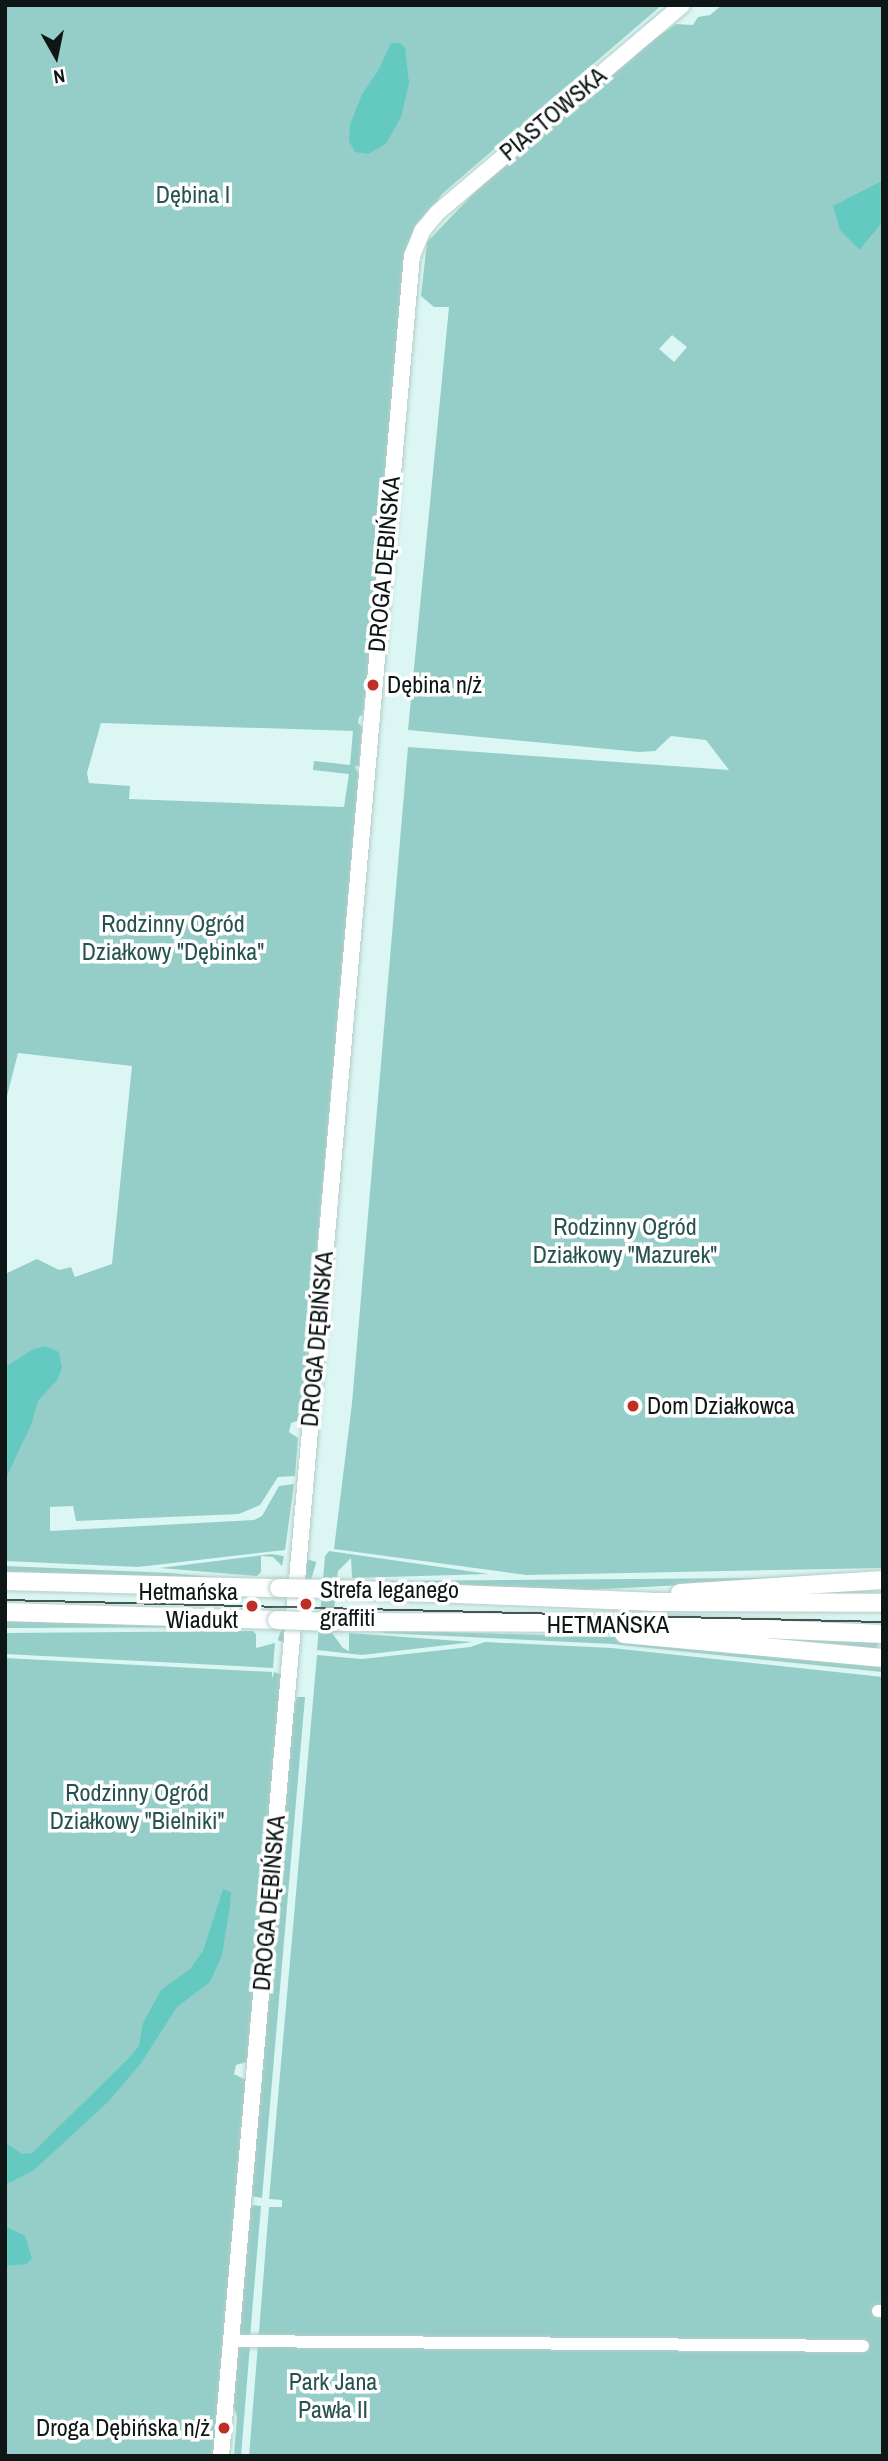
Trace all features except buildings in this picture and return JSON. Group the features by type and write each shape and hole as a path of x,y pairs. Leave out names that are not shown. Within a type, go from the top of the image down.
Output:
{"main road":[{"path":"567,1598 883,1580"},
{"name":"HETMAŃSKA","path":"5,1581 335,1589 720,1604 883,1603"},
{"name":"HETMAŃSKA","path":"5,1612 333,1622 727,1626 883,1634"},
{"path":"541,1625 883,1658"}],"street":[{"name":"PIASTOWSKA","path":"427,225 682,5"},
{"name":"DROGA DĘBIŃSKA","path":"221,2456 410,266 417,242 427,225"},
{"path":"231,2341 863,2346"}],"green space":[{"path":"5,5 662,5 442,194 423,222 363,714 358,723 362,727 359,765 355,767 359,775 312,1306 306,1418 291,1423 289,1432 298,1438 295,1476 278,1477 260,1505 239,1514 76,1521 73,1506 50,1507 50,1531 254,1520 262,1516 279,1486 294,1484 285,1550 138,1567 5,1561 5,1274 37,1259 59,1270 71,1267 75,1277 112,1264 132,1066 18,1053 5,1104","holes":["101,723 353,731 350,765 314,761 313,770 349,774 344,807 129,799 130,786 89,783 87,773"]},
{"name":"Rodzinny Ogród Działkowy \"Mazurek\"","path":"722,5 883,5 883,180 834,206 860,250 883,222 883,1568 526,1575 334,1549 352,1403 408,747 729,770 706,740 671,736 655,751 639,752 408,730 449,307 434,307 421,296 427,242 474,193 646,45 676,24 693,25 698,17 710,15","holes":["672,335 687,347 674,362 659,349"]},
{"path":"329,1551 489,1574 352,1578 351,1558 338,1571 335,1596 438,1602 335,1600 334,1611 438,1615 334,1614 332,1633 343,1648 349,1651 349,1633 473,1642 362,1655 317,1650 325,1556"},
{"path":"271,1554 284,1556 282,1566 273,1557 261,1556 261,1572 257,1576 160,1568"},
{"path":"303,1558 316,1562 291,1644 278,1640"},
{"path":"5,1566 168,1573 249,1580 5,1574"},
{"path":"883,1572 883,1575 584,1590 388,1584 388,1581 754,1578"},
{"path":"5,1619 243,1627 5,1628"},
{"path":"378,1630 613,1637 883,1664 883,1672 612,1644 385,1633"},
{"path":"669,1630 877,1640 878,1644 875,1650"},
{"path":"253,1631 256,1634 256,1648 275,1643 273,1668 5,1654 5,1633"},
{"name":"Park Jana Pawła II","path":"485,1642 612,1648 883,1677 883,2456 249,2456 269,2207 282,2207 282,2200 269,2199 317,1655 362,1659 470,1647"},
{"name":"Rodzinny Ogród Działkowy \"Bielniki\"","path":"5,1658 272,1672 272,1679 274,1672 282,1675 247,2062 236,2065 234,2074 246,2080 216,2456 5,2456"},
{"path":"297,1697 305,1697 262,2198 251,2196 288,1727"},
{"path":"253,2205 261,2206 250,2337 239,2336 249,2208"},
{"path":"238,2345 250,2345 241,2456 234,2456 237,2416 231,2399"}],"shaded area":[{"path":"391,43 400,43 405,48 409,83 401,117 386,144 368,154 355,152 349,141 350,125 362,94 378,71"},
{"path":"883,180 883,222 860,250 840,230 833,206"},
{"path":"45,1346 59,1352 62,1368 57,1380 38,1401 31,1425 5,1480 5,1367 32,1350"},
{"path":"223,1889 231,1892 230,1906 222,1955 210,1982 177,2007 141,2063 109,2101 34,2170 5,2185 5,2142 22,2154 32,2153 129,2058 139,2046 143,2023 161,1990 190,1969 203,1951"},
{"path":"7,2227 25,2236 32,2258 27,2264 5,2266"}],"tram line":[{"path":"5,1600 883,1622"}],"place":[{"name":"Dębina n/ż","path":"373,685"},
{"name":"Dom Działkowca","path":"633,1406"},
{"name":"Strefa leganego graffiti","path":"306,1604"},
{"name":"Hetmańska Wiadukt","path":"252,1606"},
{"name":"Droga Dębińska n/ż","path":"224,2428"}],"park label":[{"name":"Dębina I","path":"193,195"},
{"name":"Rodzinny Ogród Działkowy \"Dębinka\"","path":"173,938"}]}
